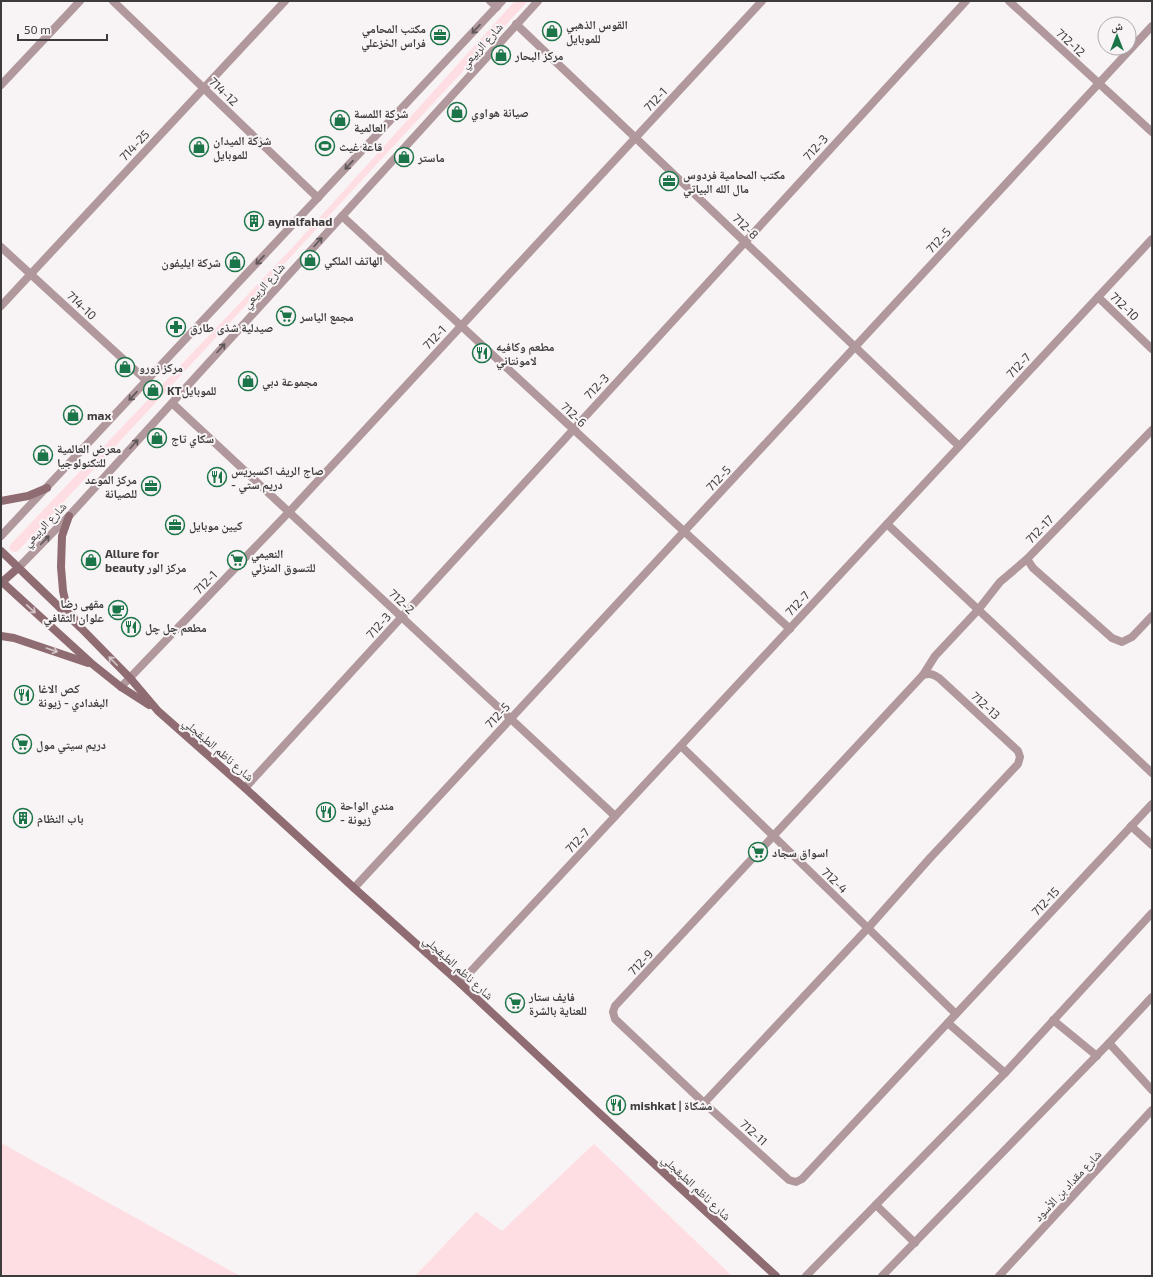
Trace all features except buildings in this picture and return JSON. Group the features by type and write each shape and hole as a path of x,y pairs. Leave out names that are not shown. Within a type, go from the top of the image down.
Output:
{"main road":[{"path":"1,501 28,496 47,488"},
{"path":"69,516 62,536 61,567 63,591 66,604 81,628"},
{"name":"شارع ناظم الطبقجلي","path":"1,551 81,628 130,678 158,711 460,983 776,1276"},
{"name":"شارع الربيعي","path":"2,582 18,568"},
{"name":"شارع ناظم الطبقجلي","path":"2,582 90,663 121,687 158,711"},
{"path":"1,636 20,640 90,663"}],"street":[{"path":"1,85 80,1"},
{"name":"714-12","path":"113,1 318,198"},
{"name":"714-25","path":"1,306 285,1"},
{"path":"490,1 500,4"},
{"name":"شارع الربيعي","path":"18,568 69,516 538,1"},
{"name":"712-1","path":"121,687 289,512 762,1"},
{"name":"712-3","path":"245,788 966,1"},
{"name":"712-12","path":"1009,1 1152,132"},
{"name":"شارع الربيعي","path":"1,536 500,4"},
{"name":"712-8","path":"516,24 960,446"},
{"name":"712-5","path":"354,888 1152,26"},
{"name":"712-6","path":"342,216 790,629"},
{"name":"712-7","path":"460,983 1152,239"},
{"name":"714-10","path":"1,247 147,381"},
{"name":"712-10","path":"1098,297 1152,349"},
{"name":"712-2","path":"172,403 616,816"},
{"name":"712-17","path":"1152,430 1027,559 1033,568 1112,638 1122,642 1132,637 1152,616"},
{"path":"887,524 1152,773"},
{"path":"774,836 923,675 934,656 978,610 1000,582 1027,559"},
{"name":"712-13","path":"868,928 930,858 1018,764 1020,757 1018,751 939,678 934,674 923,675"},
{"name":"712-4","path":"681,746 956,1014"},
{"name":"712-15","path":"956,1014 1152,804"},
{"path":"1131,826 1152,845"},
{"name":"712-9","path":"704,1103 615,1018 613,1012 615,1006 774,836"},
{"path":"806,1276 1005,1073 1152,914"},
{"path":"704,1103 868,928"},
{"path":"882,1276 1109,1044 1152,997"},
{"name":"712-11","path":"704,1103 789,1180 796,1182 802,1179 956,1014"},
{"path":"1053,1020 1097,1056"},
{"path":"948,1023 1005,1073"},
{"path":"1109,1044 1152,1090"},
{"name":"شارع مقداد بن الأسود","path":"999,1276 1152,1110"},
{"path":"876,1205 915,1243"}],"shaded area":[{"path":"515,1 528,1 18,551 11,551 9,547 11,544 293,247"},
{"path":"1,1143 240,1276 7,1276 1,1273"},
{"path":"594,1144 732,1276 415,1276 476,1212 502,1231"}],"place":[{"name":"القوس الذهبي للموبايل","path":"552,31"},
{"name":"مكتب المحامي فراس الخزعلي","path":"440,35"},
{"name":"مركز البحار","path":"501,55"},
{"name":"صيانة هواوي","path":"457,112"},
{"name":"شركة اللمسة العالمية","path":"340,120"},
{"name":"قاعة غيث","path":"325,146"},
{"name":"شركة الميدان للموبايل","path":"199,147"},
{"name":"ماستر","path":"404,157"},
{"name":"مكتب المحامية فردوس مال الله البياتي","path":"669,181"},
{"name":"aynalfahad","path":"254,221"},
{"name":"الهاتف الملكي","path":"310,260"},
{"name":"شركة ايليفون","path":"235,262"},
{"name":"مجمع الياسر","path":"286,316"},
{"name":"صيدلية شذى طارق","path":"176,327"},
{"name":"مطعم وكافيه لامونتاني","path":"482,353"},
{"name":"مركز زورو","path":"125,367"},
{"name":"مجموعة دبي","path":"248,381"},
{"name":"KTللموبايل","path":"153,390"},
{"name":"max","path":"73,415"},
{"name":"سكاي تاج","path":"157,438"},
{"name":"معرض العالمية للتكنولوجيا","path":"43,455"},
{"name":"صاج الريف اكسبريس - دريم ستي","path":"217,477"},
{"name":"مركز الموعد للصيانة","path":"151,486"},
{"name":"كيين موبايل","path":"175,525"},
{"name":"Allure for beauty مركز الور","path":"91,560"},
{"name":"النعيمي للتسوق المنزلي","path":"237,560"},
{"name":"مقهى رضا علوان الثقافي","path":"118,610"},
{"name":"مطعم چل چل","path":"131,627"},
{"name":"كص الاغا البغدادي - زيونة","path":"24,695"},
{"name":"دريم سيتي مول","path":"22,744"},
{"name":"مندي الواحة - زيونة","path":"326,812"},
{"name":"باب النظام","path":"23,818"},
{"name":"اسواق سجاد","path":"758,852"},
{"name":"فايف ستار للعناية بالشرة","path":"515,1003"},
{"name":"mishkat | مشكاة","path":"616,1105"}]}
